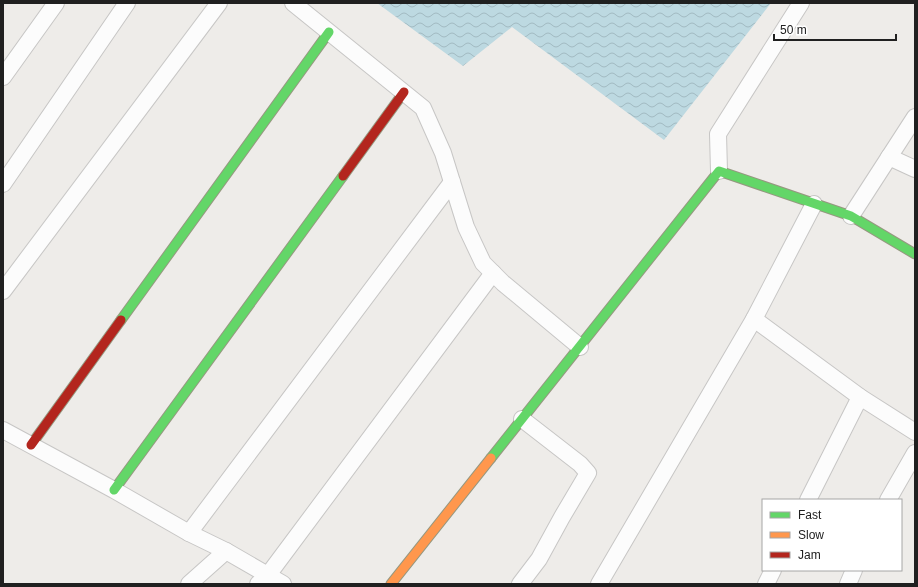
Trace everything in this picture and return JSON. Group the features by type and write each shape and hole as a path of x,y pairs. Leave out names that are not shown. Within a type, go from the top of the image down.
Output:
{"street":[{"path":"3,77 56,3"},
{"path":"3,184 127,3"},
{"path":"3,291 219,3"},
{"path":"293,3 423,108 442,153 466,227 483,263 503,283 580,347"},
{"path":"391,584 719,171 718,134 801,3"},
{"path":"31,445 329,32"},
{"path":"114,490 404,92"},
{"path":"851,216 915,117"},
{"path":"889,157 915,169"},
{"path":"719,171 851,216 915,254"},
{"path":"189,533 452,182"},
{"path":"599,584 754,319 814,204"},
{"path":"263,580 493,273"},
{"path":"754,319 860,397 915,432"},
{"path":"809,499 860,397"},
{"path":"520,584 538,559 588,473 580,464 522,419"},
{"path":"3,430 226,552 263,580 283,584"},
{"path":"889,499 915,453"},
{"path":"189,584 226,552"},
{"path":"766,584 772,571"},
{"path":"848,584 854,571"}],"water":[{"path":"377,3 771,3 664,140 512,27 463,66"}],"traffic: fast":[{"path":"121,320 329,32"},
{"path":"491,458 719,171 851,216 915,254"},
{"path":"114,490 343,176"}],"traffic: slow":[{"path":"391,584 491,458"}],"traffic: jam":[{"path":"343,176 404,92"},
{"path":"31,445 121,320"}]}
